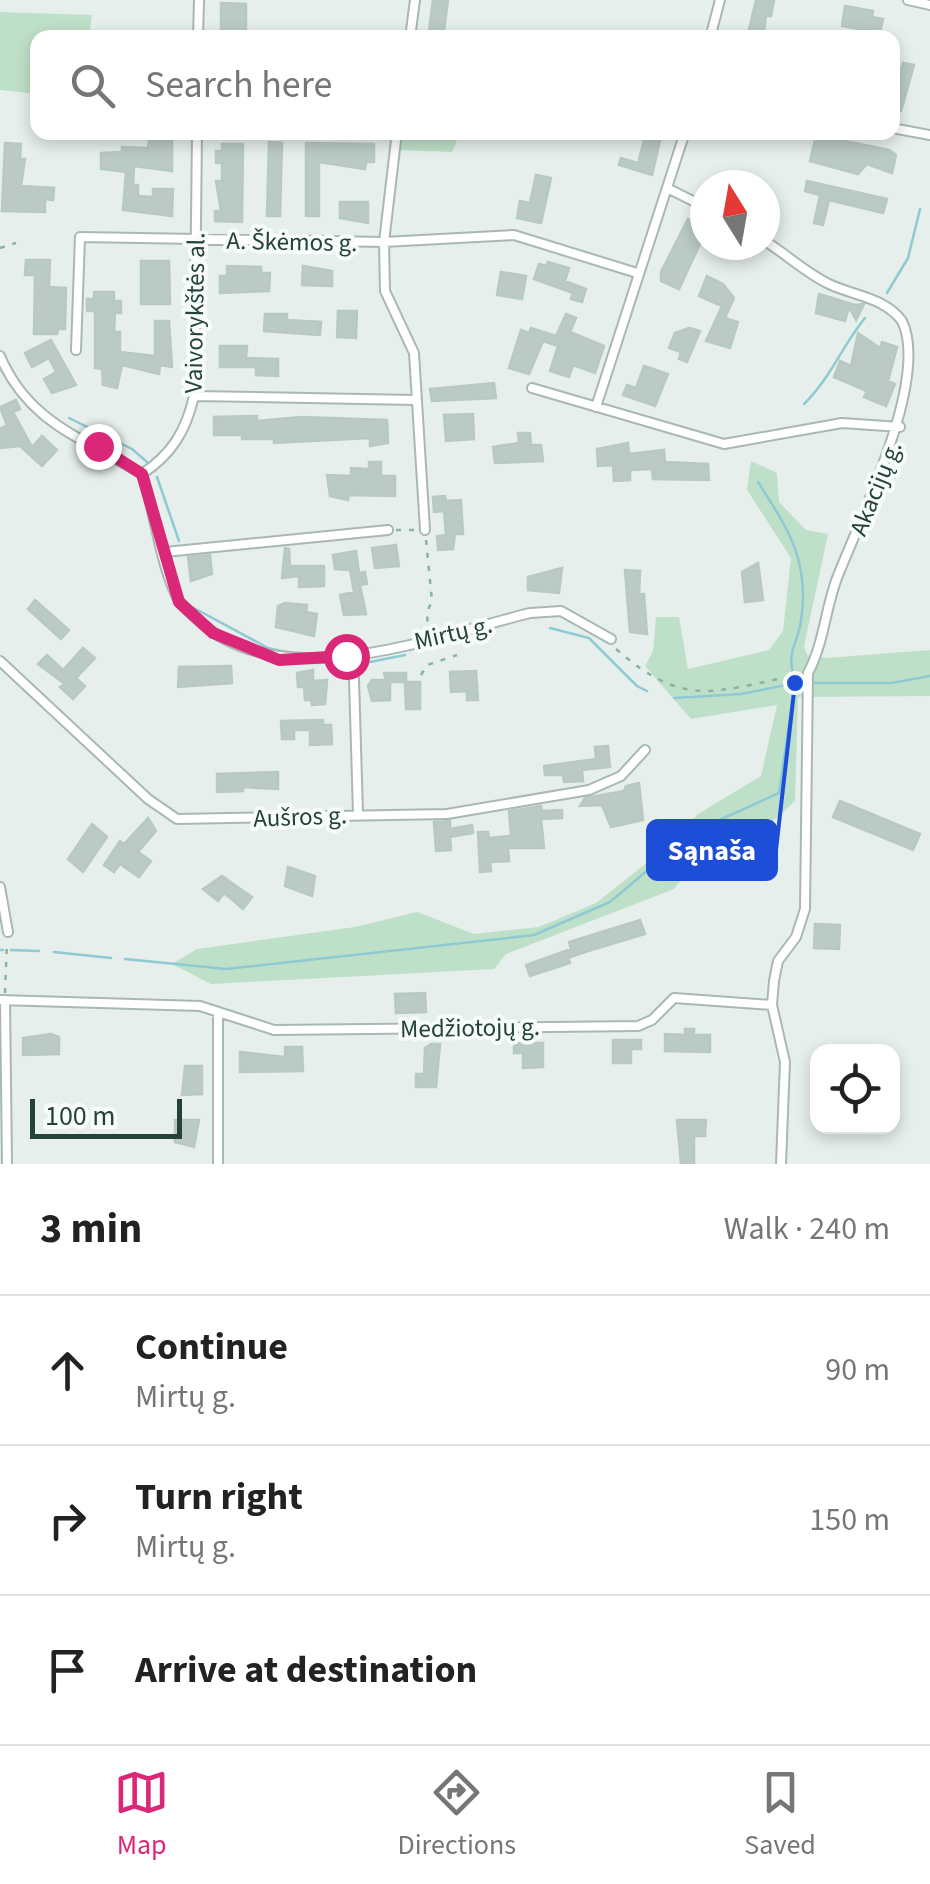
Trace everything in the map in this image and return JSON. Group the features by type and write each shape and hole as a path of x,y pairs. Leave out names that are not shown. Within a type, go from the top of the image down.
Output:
{"street":[{"path":"198,0 198,30"},
{"path":"411,30 416,0"},
{"path":"712,30 720,0"},
{"path":"908,0 930,5"},
{"path":"900,129 930,135"},
{"name":"Vaivorykštės al.","path":"142,474 161,462 183,432 194,396 197,140"},
{"path":"397,140 384,242 385,291 414,353 425,530"},
{"path":"596,407 683,140"},
{"path":"669,189 690,200"},
{"path":"384,242 514,235 637,273"},
{"name":"A. Škėmos g.","path":"76,350 80,237 384,242"},
{"name":"Akacijų g.","path":"772,1005 778,961 796,937 805,909 808,673 819,652 836,580 900,427 916,378 916,354 900,318 882,302 827,283 780,251"},
{"path":"0,356 13,387 34,408 62,430 142,474"},
{"path":"532,388 724,444 842,423 900,427"},
{"path":"194,396 416,400"},
{"name":"Mirtų g.","path":"142,474 179,602 213,633 279,660 346,656 530,613 561,612 611,639"},
{"path":"165,552 388,530"},
{"path":"346,656 354,679 358,814"},
{"name":"Aušros g.","path":"0,661 148,799 177,819 447,814 590,790 621,776 645,750"},
{"path":"0,887 8,932"},
{"name":"Medžiotojų g.","path":"2,1000 200,1006 274,1030 638,1026 652,1020 674,998 772,1005"},
{"path":"2,1000 7,1164"},
{"path":"772,1005 786,1062 781,1164"},
{"path":"218,1012 218,1164"}],"path":[{"path":"0,248 16,243"},
{"path":"388,530 425,530 432,601 427,612 429,637"},
{"path":"611,639 647,676 694,694 808,673"},
{"path":"421,675 427,665 457,654"},
{"path":"2,1000 8,932"}],"green space":[{"path":"0,12 92,15 90,30 30,30 30,93 0,90"},
{"path":"402,140 457,140 452,152 400,150"},
{"path":"751,461 777,473 779,502 806,530 828,534 804,646 807,655 826,658 930,650 930,696 798,697 795,801 762,831 703,852 674,889 506,954 494,969 211,984 172,964 197,949 355,927 417,912 474,934 539,927 596,903 668,846 698,814 761,776 777,705 691,719 645,666 653,651 656,617 679,617 688,669 769,650 783,631 791,558 747,490"}],"building":[{"path":"433,0 448,0 444,30 429,30"},
{"path":"756,0 774,0 764,30 749,30"},
{"path":"221,3 246,4 246,30 221,30"},
{"path":"845,6 873,11 872,17 883,19 881,30 842,26"},
{"path":"903,63 914,65 901,111 900,68"},
{"path":"149,140 172,140 172,171 134,166 133,185 138,185 138,196 153,197 153,189 173,189 172,216 123,210 126,172 101,169 101,153 122,152 122,147 148,148"},
{"path":"644,140 660,141 652,175 619,165 621,158 638,163"},
{"path":"815,140 840,140 889,150 896,155 892,173 867,164 858,174 810,161"},
{"path":"269,142 282,143 280,216 267,216"},
{"path":"5,143 21,144 20,159 25,159 21,186 54,188 53,200 45,199 45,212 2,211"},
{"path":"306,143 374,144 374,162 366,162 365,169 319,162 319,216 306,216"},
{"path":"222,144 243,144 242,222 215,221 215,211 221,211 216,181 222,181 222,163 216,163 216,151 222,151"},
{"path":"536,175 551,178 541,223 517,218 520,201 530,203"},
{"path":"807,181 887,199 883,213 829,200 823,225 814,223 820,195 805,191"},
{"path":"340,202 368,202 368,223 340,218"},
{"path":"690,220 692,260 679,289 661,281 661,272"},
{"path":"26,260 50,260 49,287 66,288 65,329 58,329 57,334 34,334 35,275 25,275"},
{"path":"141,261 169,261 170,304 141,304"},
{"path":"548,262 569,268 565,281 586,289 582,302 571,299 573,293 534,279 539,264 546,266"},
{"path":"227,266 261,267 261,273 270,273 269,291 220,293 220,276 227,276"},
{"path":"303,266 332,271 332,286 302,285"},
{"path":"501,272 526,276 522,299 497,295"},
{"path":"707,276 723,284 734,298 725,318 738,322 730,348 706,341 722,306 699,296"},
{"path":"94,292 114,292 114,301 121,301 121,313 115,313 114,332 120,332 120,352 155,356 155,321 169,321 172,367 160,365 159,374 122,365 117,388 103,385 102,369 95,368 95,311 87,311 87,299 94,299"},
{"path":"819,294 864,304 856,320 849,307 845,321 816,313"},
{"path":"338,311 357,311 356,338 337,337"},
{"path":"265,314 287,314 287,320 321,322 320,335 264,331"},
{"path":"566,314 576,318 570,332 604,346 595,373 573,365 569,377 550,371 558,346 543,341 529,374 509,368 521,330 529,333 531,328 556,336"},
{"path":"689,328 700,331 687,362 679,359 681,352 669,348 675,333"},
{"path":"858,333 880,348 882,342 897,347 888,381 895,384 886,406 864,397 867,391 834,377 840,361 851,366"},
{"path":"51,340 76,385 52,393 44,379 56,372 49,358 32,367 25,353"},
{"path":"220,346 247,346 246,358 278,359 278,376 256,375 256,367 220,367"},
{"path":"644,366 668,374 655,406 623,395 627,385 636,388"},
{"path":"494,383 496,398 432,401 430,389"},
{"path":"16,400 20,409 13,412 32,447 42,436 57,450 42,466 20,446 0,448 0,429 7,425 0,407"},
{"path":"473,414 474,439 446,441 444,415"},
{"path":"257,416 257,421 302,417 387,420 388,443 370,446 370,438 274,443 274,439 214,435 214,417"},
{"path":"518,433 530,433 531,445 541,445 543,461 495,463 493,447 519,443"},
{"path":"628,443 629,454 664,450 665,462 708,464 709,480 653,479 652,469 630,470 630,480 614,481 613,465 598,466 597,449"},
{"path":"369,462 381,462 381,476 395,476 395,496 349,495 348,500 330,496 327,475 351,476 351,468 369,469"},
{"path":"445,496 446,501 461,500 463,534 455,534 453,549 438,550 437,536 446,535 444,511 434,512 433,497"},
{"path":"396,545 399,566 375,568 372,548"},
{"path":"285,548 289,549 290,566 324,566 324,586 299,587 299,576 282,578"},
{"path":"356,551 359,573 365,572 367,584 360,585 366,614 344,615 340,595 354,592 350,570 335,569 333,555"},
{"path":"210,555 212,574 191,581 188,557"},
{"path":"758,563 763,600 745,602 742,572"},
{"path":"562,568 559,593 528,590 528,577"},
{"path":"625,570 640,571 639,594 644,594 647,634 630,632"},
{"path":"35,600 69,630 61,639 28,609"},
{"path":"307,605 306,612 317,614 314,636 276,627 278,606"},
{"path":"83,648 95,658 76,678 85,686 73,699 60,687 65,684 38,664 47,655 63,670"},
{"path":"231,666 232,683 178,687 179,667"},
{"path":"313,670 313,681 327,680 325,704 312,705 311,700 305,700 304,687 298,687 297,673"},
{"path":"476,671 478,700 467,700 467,691 451,692 450,672"},
{"path":"384,673 406,673 406,682 420,682 420,709 406,709 405,682 390,682 390,700 372,701 368,686 372,680 386,680"},
{"path":"323,720 323,725 331,725 332,744 310,745 310,730 294,730 294,739 282,739 281,721"},
{"path":"608,746 610,767 582,770 583,781 564,782 563,775 545,775 544,766 596,759 595,747"},
{"path":"278,772 278,789 243,787 243,791 217,792 217,774"},
{"path":"639,783 643,820 611,827 602,805 580,806 585,798 624,791 626,786"},
{"path":"840,801 920,834 913,850 833,817"},
{"path":"541,806 542,811 562,810 562,818 541,819 544,848 508,848 509,861 490,862 491,871 480,872 478,832 488,832 489,838 511,836 509,811"},
{"path":"148,818 156,831 138,852 151,861 139,877 120,864 114,872 104,865 120,841 124,844"},
{"path":"450,821 450,829 472,825 473,833 450,837 451,850 436,851 434,822"},
{"path":"92,824 107,837 83,872 68,859"},
{"path":"288,867 315,876 312,896 285,886"},
{"path":"222,876 252,897 243,909 224,893 218,901 203,889"},
{"path":"640,920 645,934 568,958 570,963 530,976 526,965 571,949 569,942"},
{"path":"815,924 840,925 839,949 814,948"},
{"path":"425,993 426,1012 396,1013 395,994"},
{"path":"685,1029 694,1029 694,1035 710,1035 710,1052 665,1051 665,1034 685,1035"},
{"path":"51,1034 59,1037 59,1054 23,1055 23,1038"},
{"path":"613,1040 641,1040 641,1049 631,1049 631,1063 613,1063"},
{"path":"514,1043 543,1043 543,1067 523,1068 523,1053 514,1053"},
{"path":"440,1044 436,1087 416,1087 416,1074 424,1074 425,1048"},
{"path":"285,1047 302,1047 303,1071 240,1072 240,1052 285,1057"},
{"path":"185,1066 202,1066 202,1094 182,1095"},
{"path":"175,1120 199,1120 194,1147 175,1142"},
{"path":"677,1120 706,1120 705,1136 694,1136 694,1164 681,1164"}],"waterway":[{"path":"887,293 908,258 920,209"},
{"path":"804,404 865,318"},
{"path":"69,418 132,449 147,462"},
{"path":"157,477 179,541"},
{"path":"758,482 788,532 800,564 803,600 792,652 793,673"},
{"path":"192,607 268,648 290,653"},
{"path":"550,628 589,638 637,686 647,691"},
{"path":"370,662 405,655"},
{"path":"814,683 892,683 930,676"},
{"path":"674,698 741,694 801,682"},
{"path":"125,959 226,969 534,935 610,902 693,832 779,793 795,683"},
{"path":"11,950 39,951"},
{"path":"54,952 111,958"}],"place":[{"name":"Sąnaša","path":"795,683"}],"route":[{"path":"98,446 142,474 179,602 213,633 279,660 300,662 346,656"}]}
